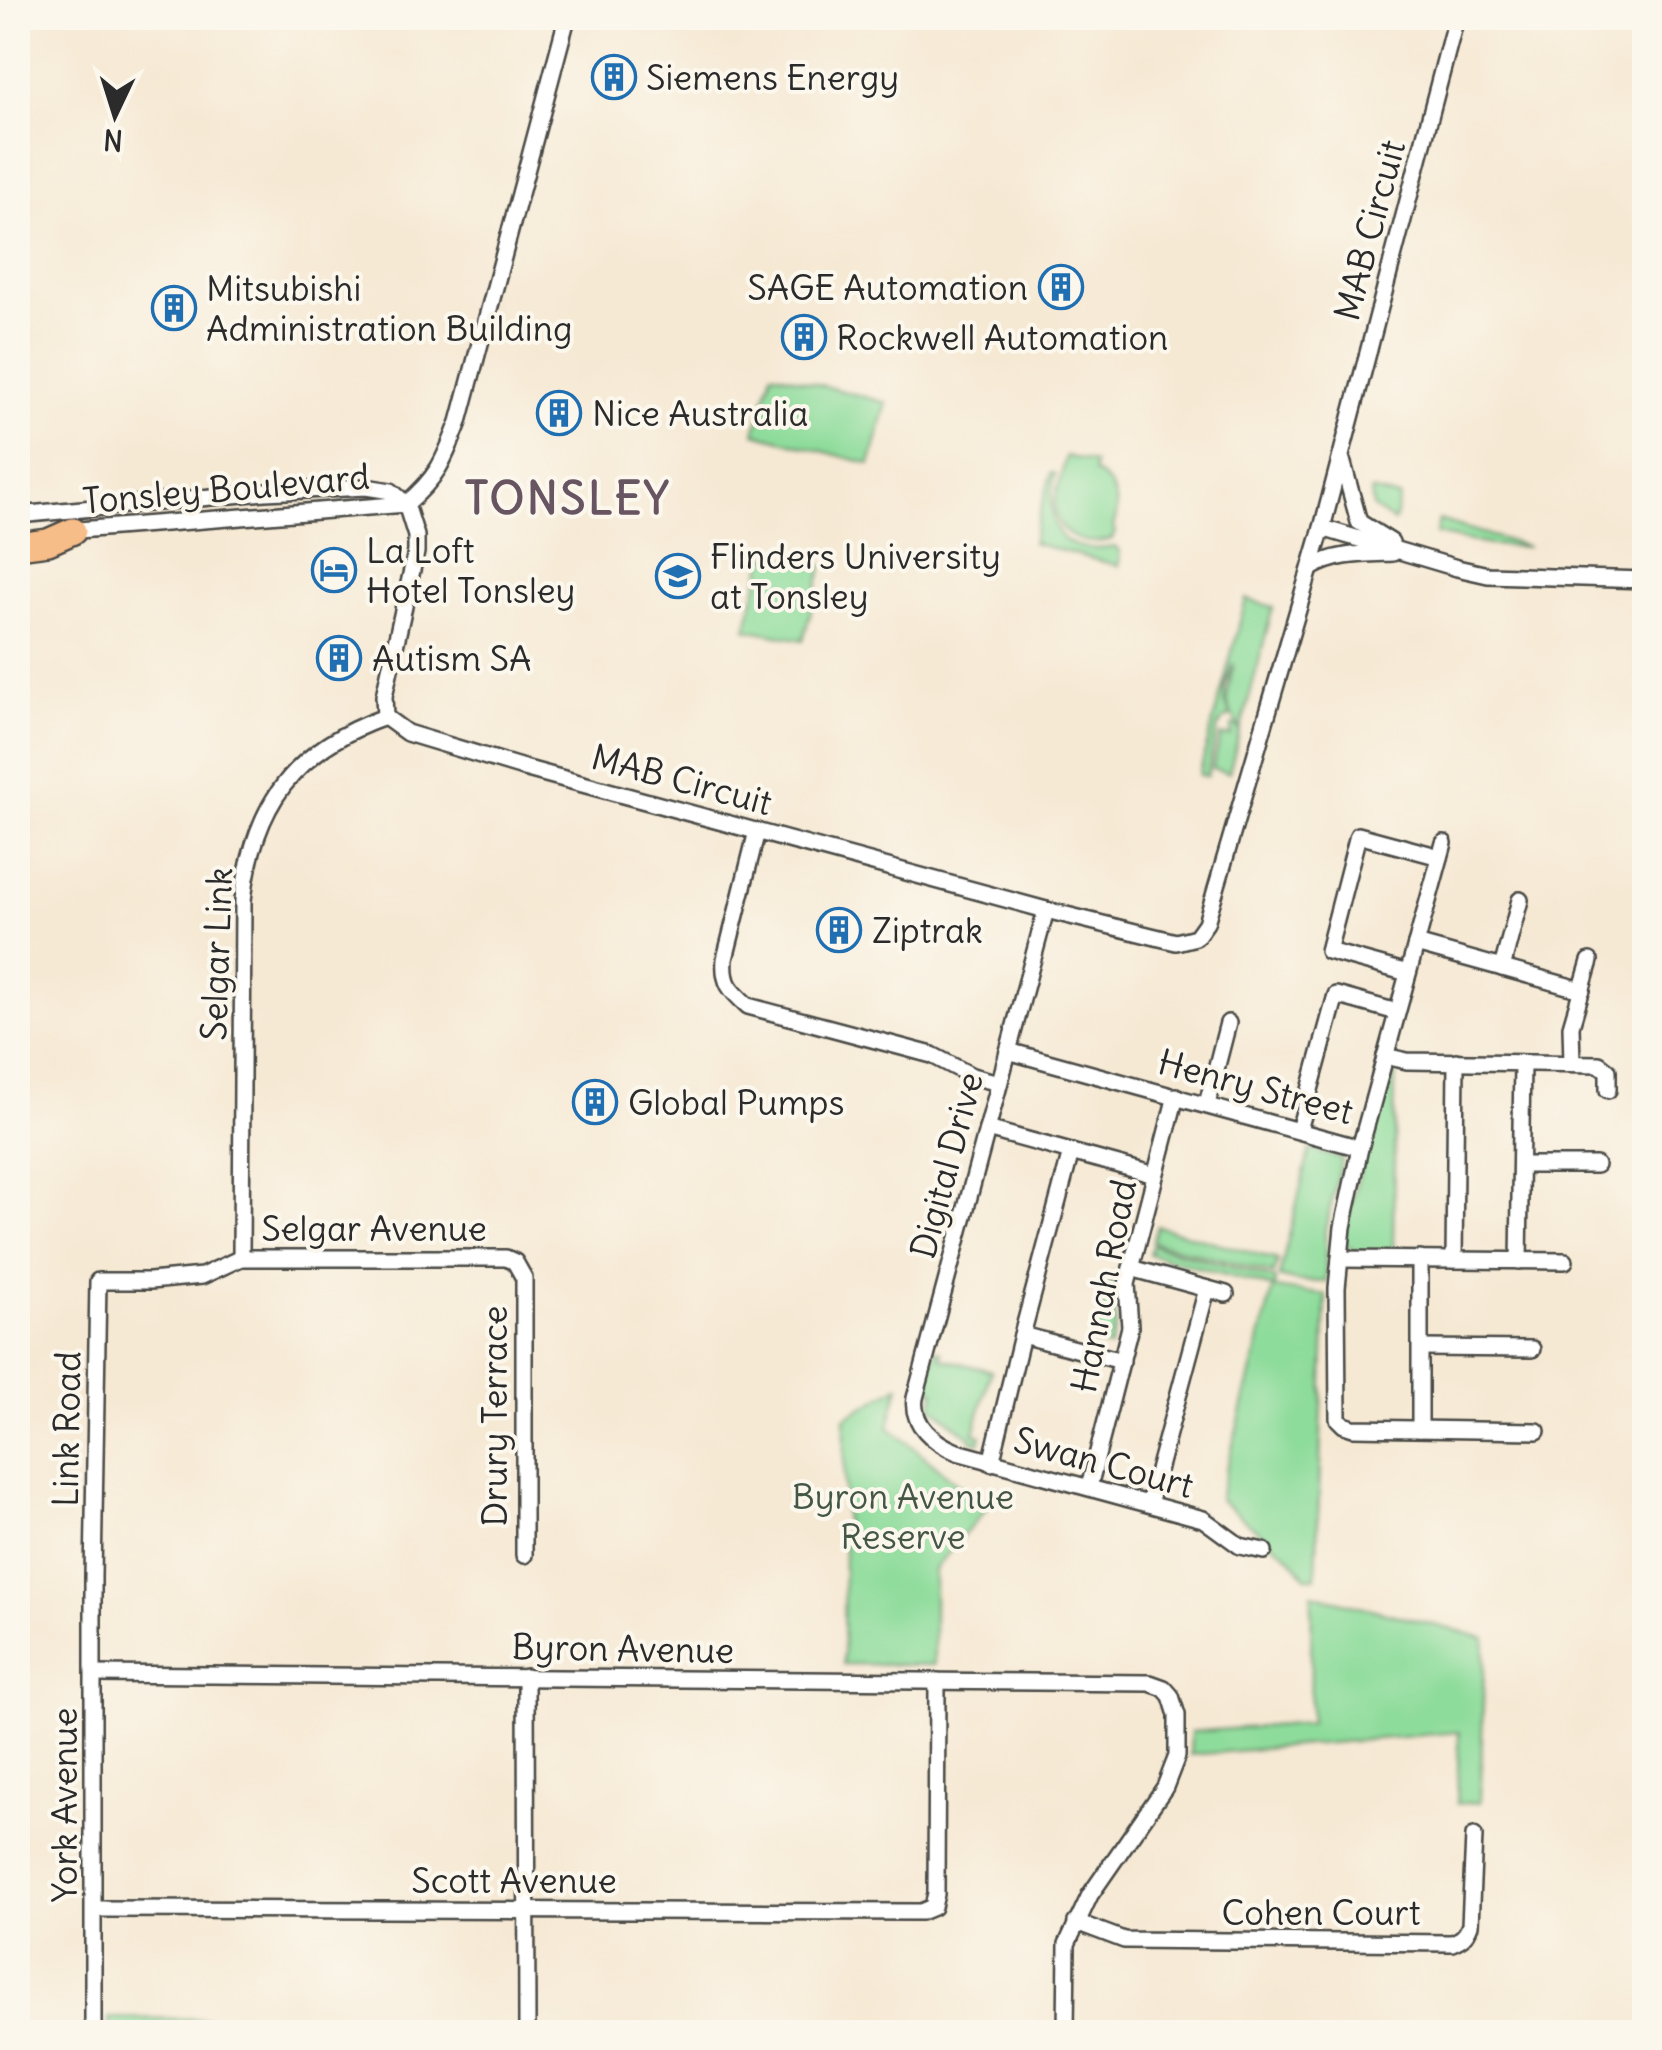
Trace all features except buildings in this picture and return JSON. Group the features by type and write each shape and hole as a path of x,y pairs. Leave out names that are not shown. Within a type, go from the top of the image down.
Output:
{"highway":[{"path":"18,546 48,542 73,530"}],"street":[{"path":"385,717 384,696 416,552 416,536 406,504 443,464 459,422 567,18"},
{"name":"MAB Circuit","path":"385,717 407,733 520,767 1046,910 1176,942 1196,937 1206,923 1322,528 1456,18"},
{"name":"MAB Circuit","path":"1341,458 1359,522 1407,552"},
{"name":"Tonsley Boulevard","path":"18,514 366,487 391,492 406,504"},
{"name":"Tonsley Boulevard","path":"18,536 406,504"},
{"path":"1322,528 1488,575 1644,580"},
{"path":"1310,568 1324,560 1352,554 1407,552"},
{"name":"Selgar Link","path":"241,1258 243,900 247,866 267,809 296,771 350,730 385,717"},
{"path":"756,830 725,959 724,974 732,991 748,1006 932,1055 972,1076 999,1083"},
{"name":"Henry Street","path":"1008,1051 1360,1148 1442,850 1358,835 1328,951 1408,973"},
{"path":"1502,968 1520,900"},
{"name":"Digital Drive","path":"927,1433 913,1411 914,1398 1046,910"},
{"path":"1416,944 1582,990"},
{"path":"1572,1063 1572,1026 1590,961"},
{"path":"1299,1130 1336,995 1397,1012"},
{"path":"1207,1104 1228,1023"},
{"path":"1385,1056 1407,1062 1599,1064 1608,1071 1608,1090"},
{"path":"1454,1260 1456,1061"},
{"path":"1519,1261 1522,1063"},
{"name":"Hannah Road","path":"1089,1488 1130,1328 1127,1284 1176,1096"},
{"path":"987,1129 1155,1175"},
{"path":"1360,1148 1343,1226 1337,1288 1338,1419 1354,1428 1537,1431"},
{"path":"991,1463 1071,1152"},
{"path":"1520,1164 1596,1165"},
{"name":"Selgar Avenue","path":"98,1281 202,1276 241,1258 506,1258 515,1262 524,1278"},
{"path":"1340,1259 1565,1261"},
{"path":"1420,1259 1420,1429"},
{"path":"1131,1268 1226,1294"},
{"name":"Drury Terrace","path":"524,1278 524,1554"},
{"name":"Link Road","path":"93,1577 98,1281"},
{"path":"1149,1504 1207,1289"},
{"path":"1022,1335 1122,1362"},
{"path":"1421,1348 1532,1349"},
{"name":"Swan Court","path":"927,1433 941,1446 991,1463 1203,1519 1240,1546 1264,1552"},
{"name":"York Avenue","path":"93,1577 93,2032"},
{"name":"Byron Avenue","path":"94,1674 1150,1683 1164,1688 1171,1696 1177,1715 1177,1756 1165,1786 1090,1895 1076,1922"},
{"path":"526,1677 527,2032"},
{"name":"Scott Avenue","path":"94,1909 921,1912 932,1906 936,1894 937,1681"},
{"name":"Cohen Court","path":"1076,1922 1124,1940 1452,1943 1461,1940 1470,1925 1474,1836"},
{"path":"1066,2032 1067,1944 1076,1922"}],"green space":[{"path":"772,372 887,403 870,464 755,433"},
{"path":"1066,456 1094,463 1094,472 1112,489 1117,510 1112,539 1082,540 1059,524 1055,503"},
{"path":"1051,473 1055,474 1052,509 1059,533 1080,547 1115,547 1120,552 1119,566 1032,543"},
{"path":"1371,491 1400,498 1394,522 1373,508"},
{"path":"1439,520 1528,547 1489,545 1436,534"},
{"path":"765,556 823,566 803,640 746,629"},
{"path":"1246,599 1273,607 1241,729 1228,704 1234,663 1225,690 1225,702 1231,716 1218,727 1207,776 1199,775"},
{"path":"1232,726 1240,731 1229,773 1212,769 1221,736 1231,736"},
{"path":"1395,1074 1393,1253 1359,1252 1343,1242 1345,1226 1386,1076"},
{"path":"1310,1149 1342,1159 1325,1230 1326,1282 1279,1277"},
{"path":"1157,1226 1278,1260 1274,1274 1152,1242"},
{"path":"1152,1245 1275,1279 1274,1288 1326,1295 1316,1577 1306,1577 1290,1557 1219,1499 1273,1288 1149,1254"},
{"path":"1112,1272 1116,1325 1110,1348 1093,1343"},
{"path":"936,1350 942,1352 941,1358 991,1371 974,1433 981,1435 979,1443 971,1441 932,1406 935,1391 925,1388"},
{"name":"Byron Avenue Reserve","path":"899,1386 889,1427 987,1508 934,1570 934,1665 843,1664 845,1418"},
{"path":"1312,1594 1485,1638 1480,1802 1457,1804 1459,1732 1190,1755 1191,1732 1310,1723"},
{"path":"109,2018 263,2020 263,2032 109,2032"}],"railway":[{"path":"1644,2023 1644,2032"}],"place":[{"name":"Siemens Energy","path":"614,77"},
{"name":"SAGE Automation","path":"1061,287"},
{"name":"Mitsubishi Administration Building","path":"174,308"},
{"name":"Rockwell Automation","path":"804,337"},
{"name":"Nice Australia","path":"559,413"},
{"name":"La Loft Hotel Tonsley","path":"334,570"},
{"name":"Flinders University at Tonsley","path":"678,576"},
{"name":"Autism SA","path":"339,658"},
{"name":"Ziptrak","path":"839,930"},
{"name":"Global Pumps","path":"595,1102"}],"district":[{"name":"TONSLEY","path":"568,498"}]}
